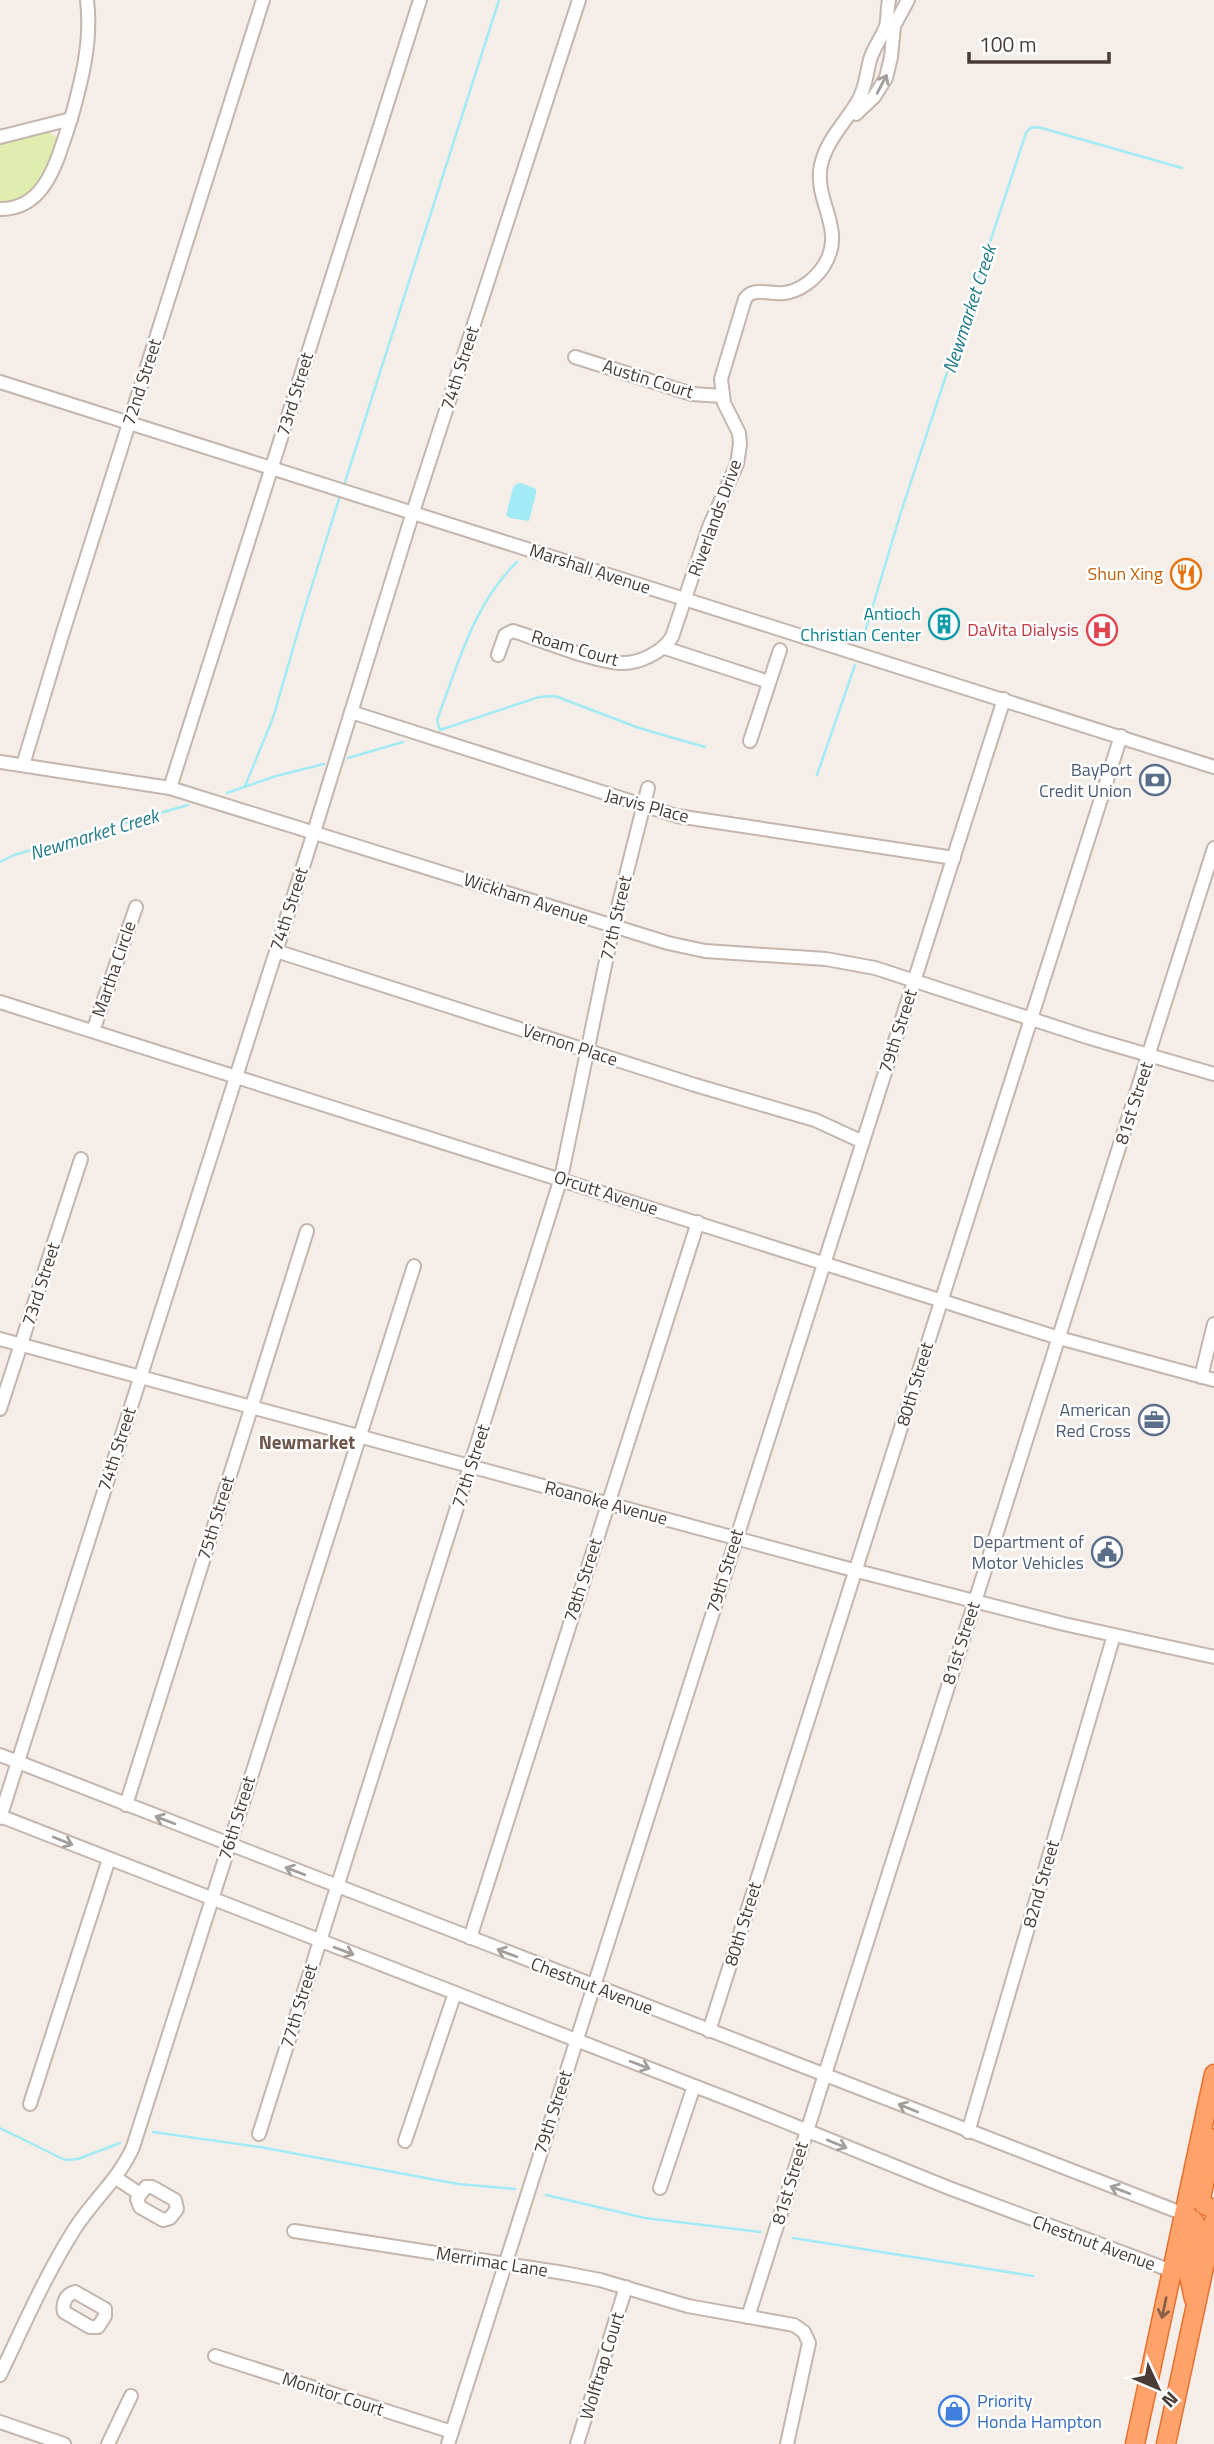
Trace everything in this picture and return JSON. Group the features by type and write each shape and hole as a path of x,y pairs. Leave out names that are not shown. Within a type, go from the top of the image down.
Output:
{"highway":[{"path":"1135,2444 1214,2074"},
{"path":"1205,2115 1209,2160 1200,2198 1203,2205 1214,2209"},
{"path":"1184,2214 1193,2220 1198,2228 1189,2276 1196,2306"},
{"path":"1166,2444 1214,2221"}],"street":[{"path":"0,209 21,206 37,195 52,170 71,119 85,67 89,30 87,0"},
{"name":"72nd Street","path":"23,765 263,0"},
{"name":"73rd Street","path":"170,788 420,0"},
{"name":"74th Street","path":"0,1817 314,832 413,512 579,0"},
{"path":"722,396 721,379 725,360 747,295 755,291 784,293 801,288 818,274 828,258 832,229 822,197 820,176 827,146 859,99 870,58 886,27 889,0"},
{"path":"835,132 874,97 882,86 890,66 894,26 908,0"},
{"path":"0,138 71,119"},
{"name":"Austin Court","path":"575,357 692,394 722,396"},
{"name":"Marshall Avenue","path":"0,382 1214,767"},
{"name":"Riverlands Drive","path":"686,599 709,527 733,477 739,451 737,426 722,396"},
{"path":"686,599 676,628 665,648 769,682"},
{"name":"Roam Court","path":"498,655 505,635 513,631 622,664 665,648"},
{"path":"750,741 780,650"},
{"name":"79th Street","path":"450,2438 1004,699"},
{"name":"Jarvis Place","path":"351,712 677,816 954,858"},
{"name":"80th Street","path":"709,2031 1121,736"},
{"name":"Wickham Avenue","path":"0,762 170,788 668,943 705,951 826,959 875,968 1149,1056 1214,1074"},
{"name":"77th Street","path":"259,2134 561,1178 613,927 648,789"},
{"name":"81st Street","path":"748,2317 1214,848"},
{"name":"Martha Circle","path":"93,1031 136,907"},
{"name":"Vernon Place","path":"276,951 815,1120 863,1142"},
{"name":"Orcutt Avenue","path":"0,1002 1059,1338 1214,1380"},
{"name":"73rd Street","path":"0,1409 81,1159"},
{"name":"78th Street","path":"470,1938 698,1222"},
{"name":"75th Street","path":"126,1805 307,1231"},
{"name":"76th Street","path":"0,2375 75,2229 116,2178 133,2147 414,1266"},
{"path":"1201,1377 1214,1324"},
{"name":"Roanoke Avenue","path":"0,1339 857,1571 1214,1657"},
{"name":"82nd Street","path":"968,2132 1114,1635"},
{"name":"Chestnut Avenue","path":"0,1755 1184,2214"},
{"name":"Chestnut Avenue","path":"0,1817 975,2198 1172,2271"},
{"path":"30,2104 109,1859"},
{"path":"405,2141 455,1993"},
{"path":"660,2188 694,2086"},
{"path":"116,2178 140,2193"},
{"name":"Merrimac Lane","path":"294,2231 600,2280 688,2306 794,2325 804,2332 809,2343 786,2444"},
{"name":"Wolftrap Court","path":"577,2444 626,2287"},
{"path":"43,2289 65,2300"},
{"path":"0,2344 13,2348"},
{"name":"Monitor Court","path":"215,2356 450,2438"},
{"path":"108,2444 131,2396"},
{"path":"0,2422 64,2444"}],"green space":[{"path":"46,129 58,139 38,182 22,198 0,203 0,141"}],"water":[{"path":"521,483 536,489 529,521 506,515 513,488"}],"waterway":[{"path":"345,482 499,0"},
{"name":"Newmarket Creek","path":"862,642 901,512 1026,133 1030,128 1038,127 1182,168"},
{"path":"245,786 273,718 340,496"},
{"name":"Newmarket Creek","path":"517,562 489,597 468,636 437,720 440,730 539,697 555,696 639,728 705,747"},
{"name":"Newmarket Creek","path":"817,775 855,665"},
{"name":"Newmarket Creek","path":"348,758 403,742"},
{"name":"Newmarket Creek","path":"227,793 276,776 324,764"},
{"name":"Newmarket Creek","path":"0,862 14,855 188,805"},
{"path":"0,2128 65,2160 78,2159 120,2143"},
{"path":"153,2132 260,2147 458,2184 515,2189"},
{"path":"546,2195 645,2218 761,2232"},
{"path":"793,2238 1033,2276"}],"place":[{"name":"Shun Xing","path":"1186,574"},
{"name":"Antioch Christian Center","path":"944,624"},
{"name":"DaVita Dialysis","path":"1102,630"},
{"name":"BayPort Credit Union","path":"1155,780"},
{"name":"American Red Cross","path":"1154,1420"},
{"name":"Department of Motor Vehicles","path":"1107,1552"},
{"name":"Priority Honda Hampton","path":"954,2411"}],"district":[{"name":"Newmarket","path":"307,1442"}]}
